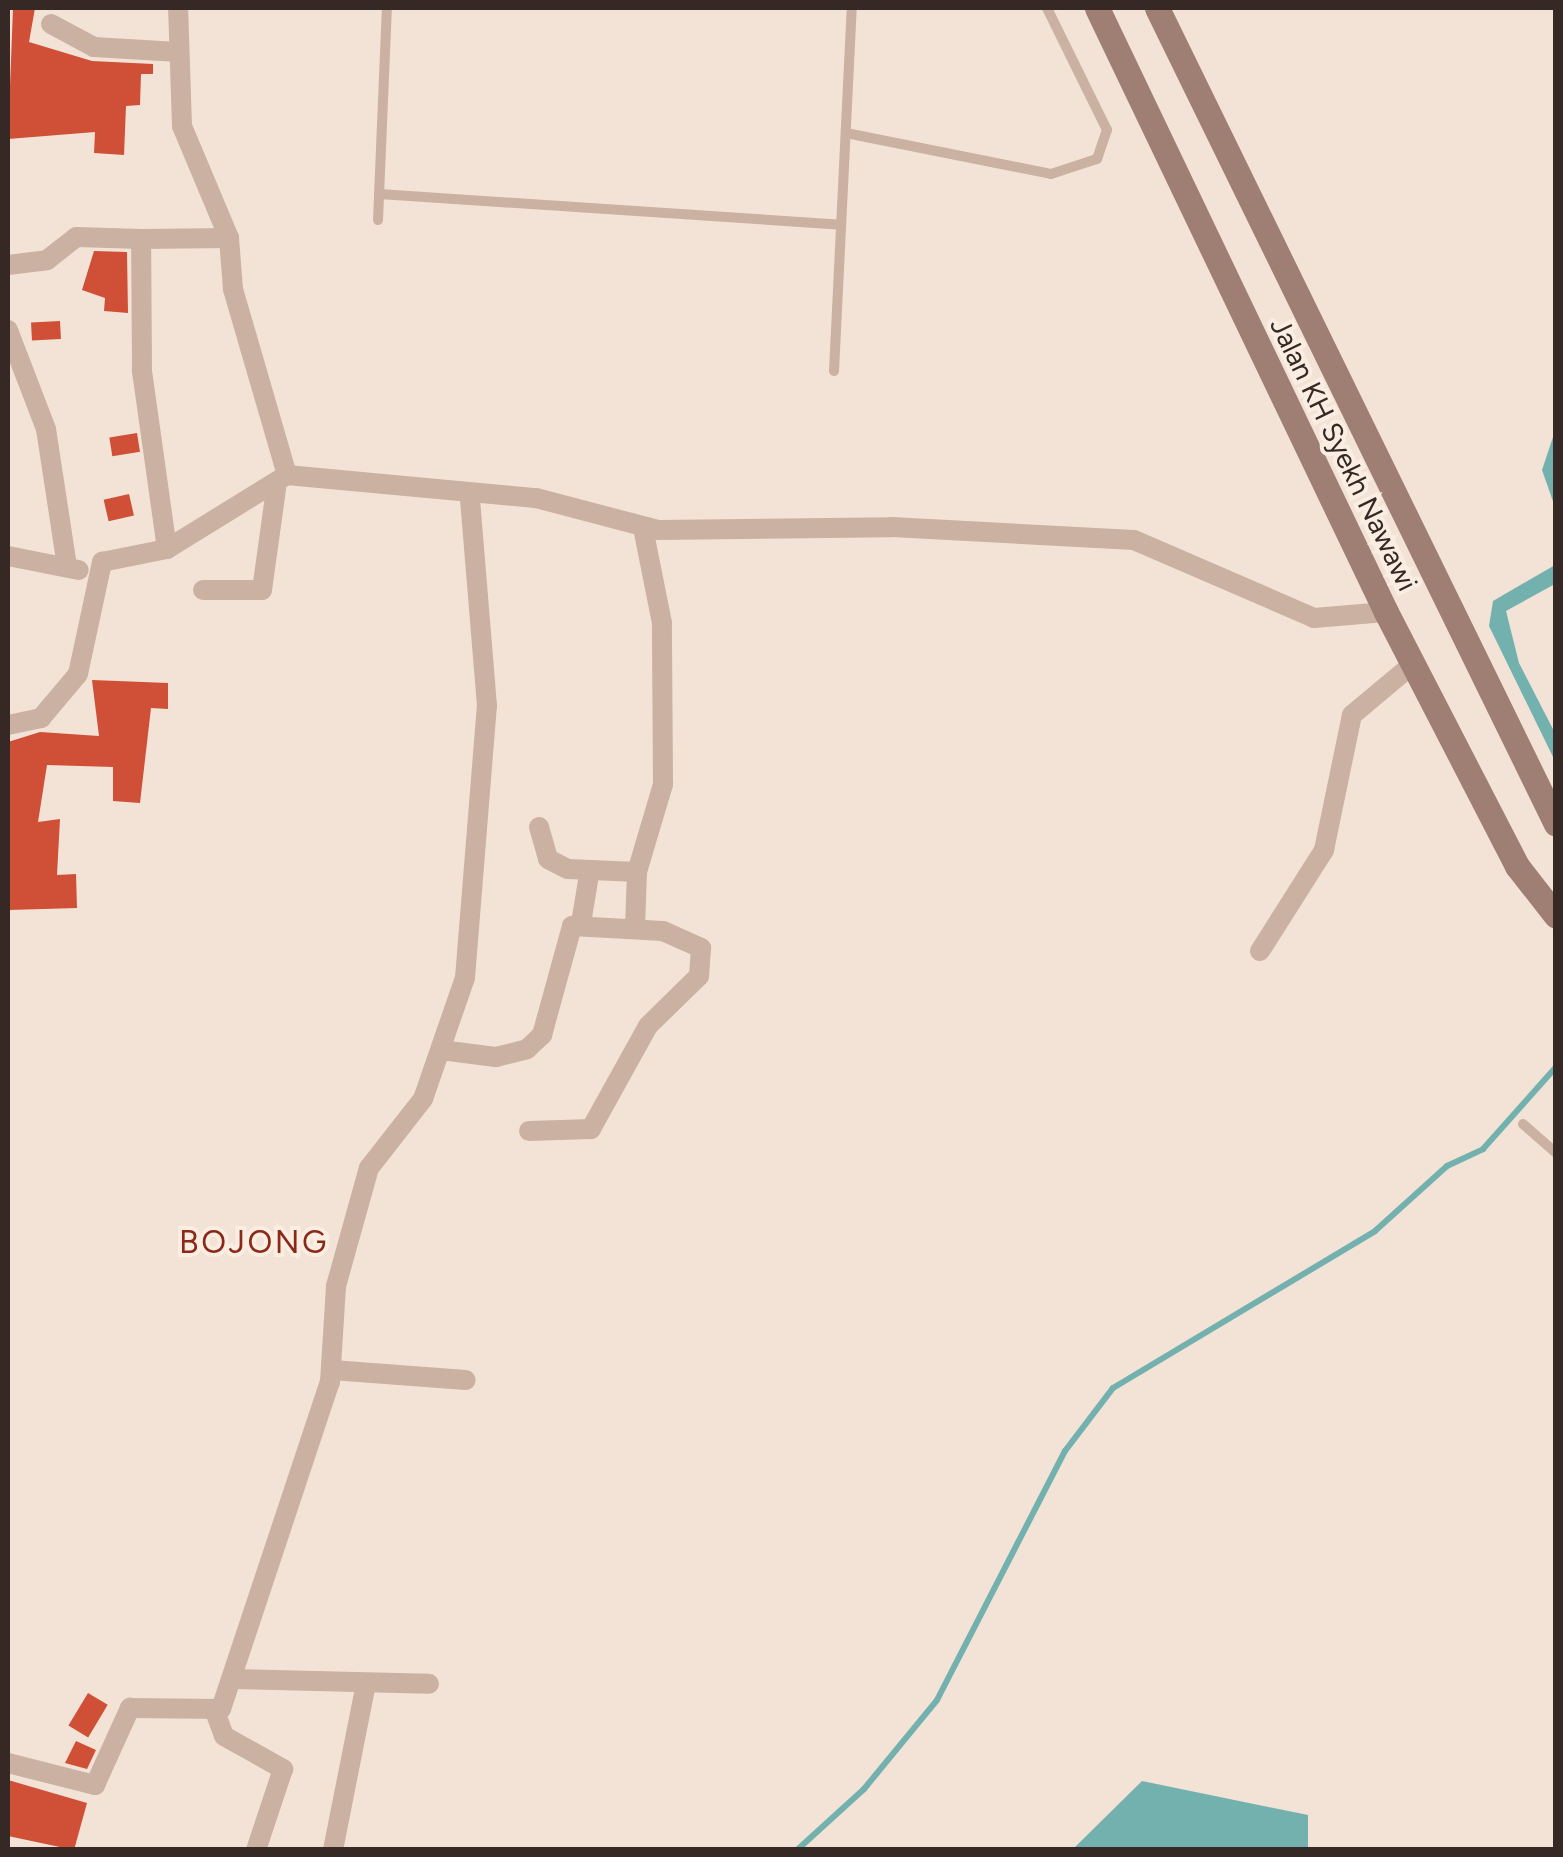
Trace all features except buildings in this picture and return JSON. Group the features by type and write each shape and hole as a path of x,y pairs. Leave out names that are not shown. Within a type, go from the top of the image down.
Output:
{"main road":[{"name":"Jalan KH Syekh Nawawi","path":"1096,8 1386,612 1517,866 1556,916"},
{"name":"Jalan KH Syekh Nawawi","path":"1157,8 1556,824"}],"street":[{"path":"178,8 182,126 229,238 233,288 281,482 262,590 204,590"},
{"path":"51,24 94,48 178,52"},
{"path":"8,265 47,260 76,237 229,238"},
{"path":"141,239 142,370 166,549"},
{"path":"8,330 46,429 67,567"},
{"path":"8,725 42,718 78,674 94,574 111,556 166,549 212,514 281,482 470,498 536,498 643,528 892,526 1134,540 1314,618 1386,612"},
{"path":"256,1850 283,1769 224,1736 216,1714 231,1679 332,1370 336,1286 368,1168 423,1098 466,978 484,785 485,604 470,498"},
{"path":"635,928 637,872 663,784 662,623 643,528"},
{"path":"8,556 94,574"},
{"path":"1260,950 1324,850 1352,715 1414,664"},
{"path":"539,827 548,859 590,875 637,872"},
{"path":"581,923 590,875"},
{"path":"441,1050 527,1049 542,1035 566,931 581,923 635,928 702,948 700,976 648,1026 591,1129 530,1130"},
{"path":"332,1370 466,1380"},
{"path":"231,1679 428,1684"},
{"path":"333,1850 366,1682"},
{"path":"8,1763 94,1785 130,1708 216,1714"}],"lane":[{"path":"378,220 386,8"},
{"path":"834,371 852,8"},
{"path":"846,133 1050,174 1096,159 1107,130 1047,8"},
{"path":"379,194 841,225"},
{"path":"1523,1124 1556,1153"}],"water":[{"path":"1555,431 1555,507 1542,470"},
{"path":"1555,565 1555,584 1506,611 1519,663 1555,733 1555,761 1489,626 1493,601"},
{"path":"1142,1781 1308,1815 1308,1849 1073,1849"}],"waterway":[{"path":"797,1850 864,1789 937,1700 1065,1451 1113,1388 1375,1231 1447,1166 1483,1149 1556,1067"}],"district":[{"name":"BOJONG","path":"254,1242"}]}
